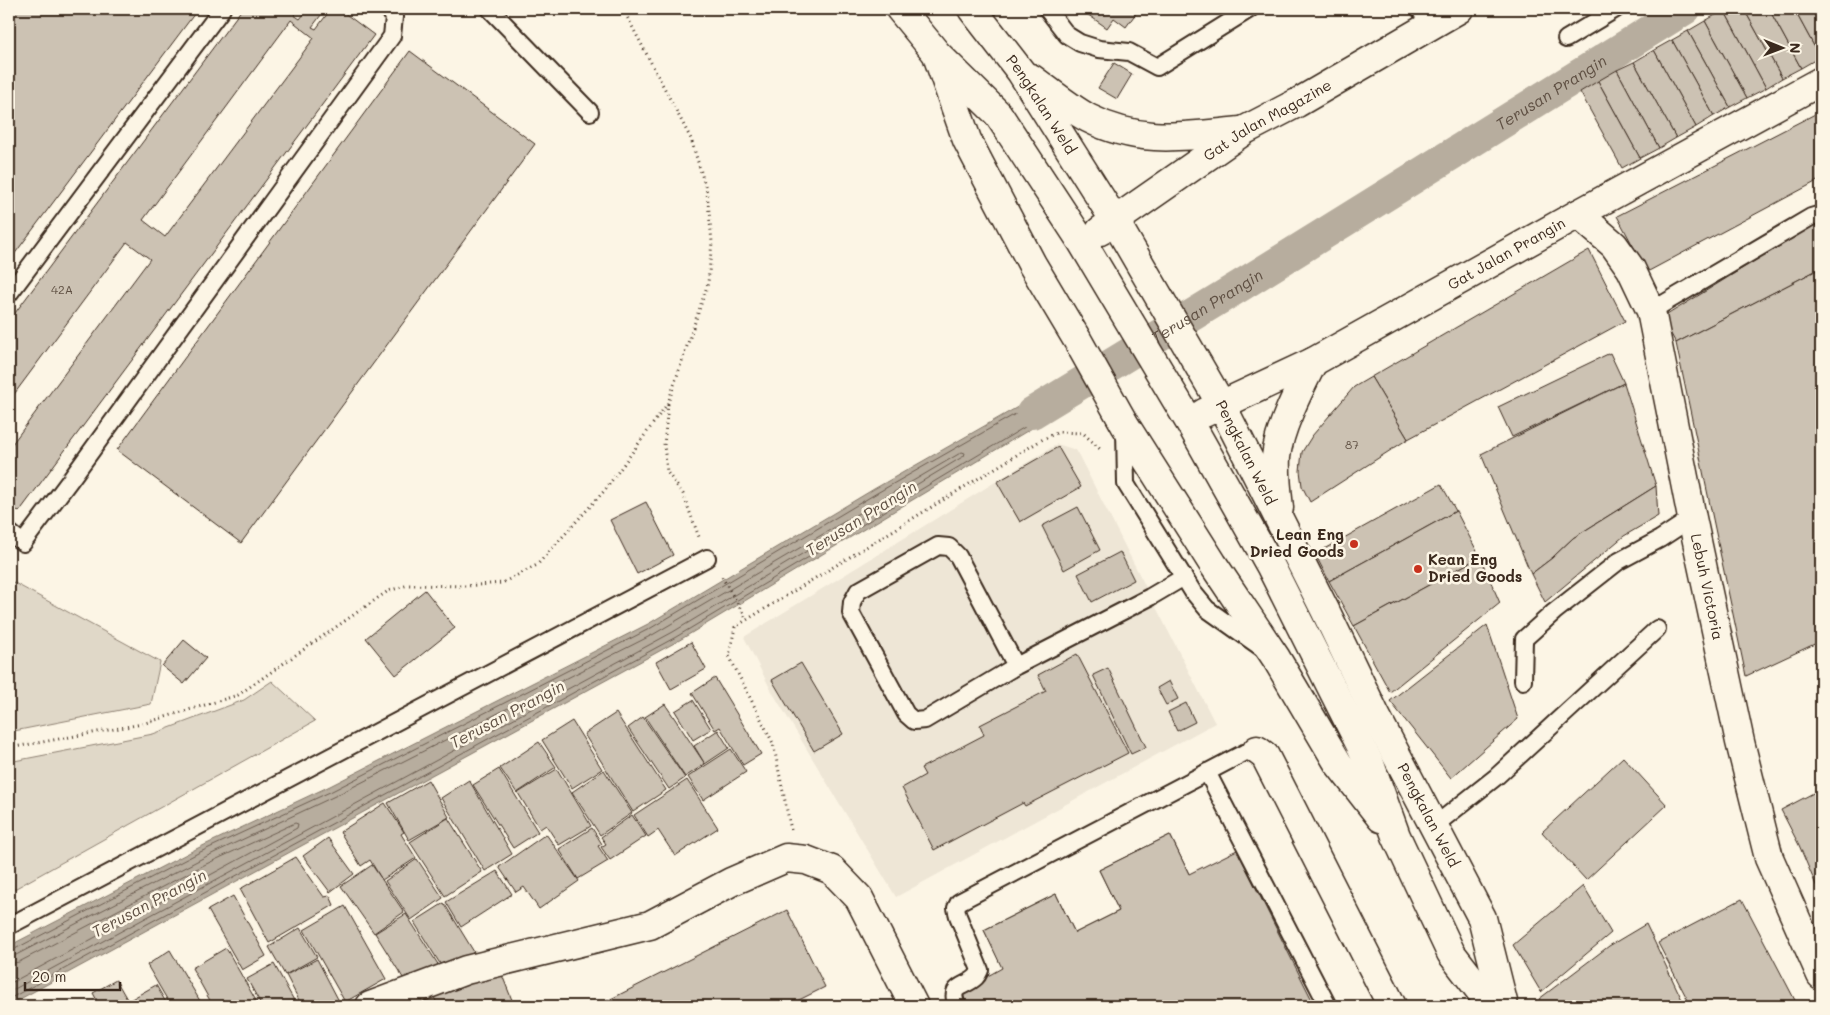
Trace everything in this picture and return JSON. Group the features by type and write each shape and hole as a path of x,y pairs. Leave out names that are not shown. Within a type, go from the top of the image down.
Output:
{"main road":[{"name":"Pengkalan Weld","path":"900,9 937,54 998,114 1082,242 1170,389 1271,567 1370,764 1396,836 1451,953 1492,1006"},
{"name":"Pengkalan Weld","path":"972,9 1021,72 1114,221 1221,404 1376,716 1482,918 1504,1006"},
{"name":"Gat Jalan Magazine","path":"1082,242 1245,130 1297,103 1424,17 1459,9"},
{"name":"Pengkalan Weld","path":"937,54 967,140 1032,264 1123,422 1213,564 1276,658 1338,763 1396,836"},
{"path":"1021,72 1086,117 1114,130 1150,137 1245,130"},
{"name":"Gat Jalan Prangin","path":"1189,421 1221,404 1313,362 1821,81"},
{"name":"Lebuh Victoria","path":"1578,214 1614,245 1631,269 1651,311 1692,518 1740,742 1769,858 1821,975"},
{"path":"1281,525 1276,480 1276,455 1295,399 1313,362"},
{"path":"1257,750 1265,756 1392,1006"},
{"path":"370,1006 466,970 650,925 731,882 786,858 806,860 832,870 860,898 914,1006"}],"lane":[{"path":"9,294 222,9"},
{"path":"9,532 23,542 71,479 392,36 394,17 388,9"},
{"path":"490,9 590,112"},
{"path":"1047,9 1067,35 1080,43 1099,49 1129,52 1158,67 1250,9"},
{"path":"1566,39 1616,9"},
{"path":"1651,311 1811,217 1821,214"},
{"path":"1123,422 1126,484 1193,592 1207,609 1276,658"},
{"path":"1523,681 1524,639 1554,612 1619,562 1692,518"},
{"path":"1016,666 958,556 949,547 938,546 858,591 852,602 851,612 906,714 914,721 925,720 1016,666 1150,597 1184,577"},
{"path":"9,926 708,558"},
{"path":"1434,826 1496,777 1657,629"},
{"path":"957,1006 954,997 956,990 976,977 980,970 958,916 956,908 959,902 1244,752 1257,750"},
{"path":"1207,772 1328,1006"}],"path":[{"path":"623,9 691,139 707,192 712,242 708,284 668,403 664,445 667,472 683,494 708,558 747,620"},
{"path":"9,748 142,724 238,695 388,591 408,585 466,586 502,583 537,565 604,490 668,403"}],"shaded area":[{"path":"1057,444 1076,450 1215,723 896,897 771,690 744,637"},
{"path":"9,580 160,662 151,704 9,732"},
{"path":"272,681 315,721 9,892 9,762 153,734 244,700"}],"water":[{"path":"1065,380 1077,401 678,641 9,1005 9,946 196,849 330,786 648,624 874,489"}],"building":[{"path":"9,9 198,9 10,260 9,260"},
{"path":"242,9 299,9 294,15 300,19 308,9 321,9 324,11 312,27 316,29 331,9 339,9 374,35 19,512 9,504 9,448 150,259 127,242 9,401 9,321","holes":["291,20 314,38 165,237 143,220"]},
{"path":"1091,9 1139,9 1126,27 1114,18 1107,28 1087,14"},
{"path":"1744,9 1782,78 1766,88 1724,10"},
{"path":"1744,9 1769,9 1801,68 1782,78"},
{"path":"1769,9 1794,9 1820,57 1801,68"},
{"path":"1794,9 1818,9 1821,15 1820,57"},
{"path":"1724,10 1766,88 1747,98 1705,21"},
{"path":"1705,21 1747,98 1730,107 1688,31"},
{"path":"1688,31 1730,107 1714,116 1672,40"},
{"path":"1672,40 1714,116 1696,127 1654,50"},
{"path":"1654,50 1696,127 1676,138 1634,62"},
{"path":"410,51 535,144 241,543 117,450"},
{"path":"1634,62 1676,138 1659,148 1617,70"},
{"path":"1114,63 1132,74 1117,99 1098,88"},
{"path":"1617,70 1659,148 1640,158 1598,81"},
{"path":"1598,81 1640,158 1622,168 1580,92"},
{"path":"1821,111 1821,179 1647,272 1617,216"},
{"path":"1819,221 1821,226 1821,268 1676,343 1662,318"},
{"path":"1589,250 1625,321 1408,439 1371,377"},
{"path":"1821,268 1821,641 1746,676 1676,343"},
{"path":"1610,353 1624,383 1512,437 1498,407"},
{"path":"1371,377 1408,439 1310,502 1302,486 1300,471 1302,452 1312,436 1354,387"},
{"path":"1624,383 1656,486 1573,538 1552,558 1531,574 1481,454"},
{"path":"1058,447 1081,487 1020,522 997,482"},
{"path":"1441,484 1456,511 1329,581 1315,554"},
{"path":"1656,486 1658,516 1624,536 1545,602 1531,574 1552,558 1573,538"},
{"path":"646,502 673,555 637,574 610,520"},
{"path":"1078,507 1100,550 1064,570 1042,526"},
{"path":"1456,511 1480,557 1354,626 1329,581"},
{"path":"1120,552 1134,580 1092,602 1078,574"},
{"path":"1480,557 1500,603 1390,692 1354,626"},
{"path":"425,590 455,628 396,675 366,638"},
{"path":"1487,625 1518,719 1451,778 1390,701"},
{"path":"184,640 206,658 184,684 162,666"},
{"path":"691,642 706,669 671,689 656,662"},
{"path":"1077,654 1128,753 1025,806 1023,803 934,850 902,788 925,775 921,768 984,735 980,725 1046,691 1038,675"},
{"path":"801,663 843,734 814,751 772,680"},
{"path":"1108,668 1146,747 1131,754 1093,675"},
{"path":"715,678 761,754 743,765 720,727 715,730 692,693"},
{"path":"1169,681 1178,699 1166,705 1157,688"},
{"path":"693,700 711,729 693,740 675,711"},
{"path":"1186,703 1195,722 1177,731 1168,712"},
{"path":"665,704 705,764 685,777 645,717"},
{"path":"616,713 666,790 633,812 584,734"},
{"path":"643,717 685,778 669,789 628,728"},
{"path":"572,721 602,769 572,788 542,740"},
{"path":"718,730 729,748 705,764 694,746"},
{"path":"539,742 556,767 517,793 500,768"},
{"path":"731,749 746,772 703,800 688,777"},
{"path":"1623,757 1667,805 1586,880 1542,832"},
{"path":"499,769 538,832 513,848 473,785"},
{"path":"557,769 591,826 559,845 546,825 540,829 518,793"},
{"path":"604,770 632,813 600,835 572,792"},
{"path":"428,780 449,817 409,840 388,803"},
{"path":"469,780 512,854 485,871 441,798"},
{"path":"687,780 718,828 675,856 658,830 648,837 634,815"},
{"path":"1821,789 1821,897 1799,845 1781,810"},
{"path":"385,803 404,832 401,834 416,858 382,880 370,860 361,866 340,832"},
{"path":"632,815 646,836 610,860 601,847 606,844 601,837"},
{"path":"448,818 482,872 445,896 410,842"},
{"path":"592,828 602,844 598,846 608,861 578,879 559,849"},
{"path":"546,834 579,881 539,909 524,887 516,892 499,867"},
{"path":"1170,835 1193,882 1232,862 1268,935 1232,953 1255,1001 1244,1006 1173,1006 1170,1000 1159,1006 984,1006 979,996 1009,981 984,930 1056,894 1075,933 1119,911 1099,870"},
{"path":"1170,835 1189,874 1237,850 1315,1006 968,1006 961,991 1002,968 984,930 1056,894 1075,933 1119,911 1099,870"},
{"path":"328,838 354,874 330,892 303,856"},
{"path":"296,857 324,897 330,896 334,905 269,943 240,889"},
{"path":"417,859 443,898 411,920 385,881"},
{"path":"372,865 404,912 374,933 341,886"},
{"path":"497,871 512,894 461,927 446,902"},
{"path":"1583,886 1611,933 1541,992 1513,945"},
{"path":"233,896 266,956 242,970 208,910"},
{"path":"1742,899 1798,1006 1691,1006 1658,943"},
{"path":"444,903 474,952 444,970 414,922"},
{"path":"345,906 386,979 345,1002 304,930"},
{"path":"787,910 825,987 787,1006 597,1006"},
{"path":"406,914 441,969 410,989 375,933"},
{"path":"1646,924 1685,1006 1543,1006 1539,999 1609,946"},
{"path":"300,928 317,957 285,975 269,947"},
{"path":"226,948 259,1006 213,1006 192,968"},
{"path":"170,950 203,1006 171,1006 147,965"},
{"path":"317,959 340,1003 333,1006 302,1006 286,975"},
{"path":"274,964 297,1006 262,1006 247,979"},
{"path":"500,970 512,1000 496,1006 438,1006 434,997"},
{"path":"116,980 128,1001 156,985 168,1006 100,1006 93,993"},
{"path":"421,999 424,1006 404,1006"}],"waterway":[{"name":"Terusan Prangin","path":"1032,413 1685,9"}],"place":[{"name":"Lean Eng Dried Goods","path":"1354,544"},
{"name":"Kean Eng Dried Goods","path":"1418,569"}]}
